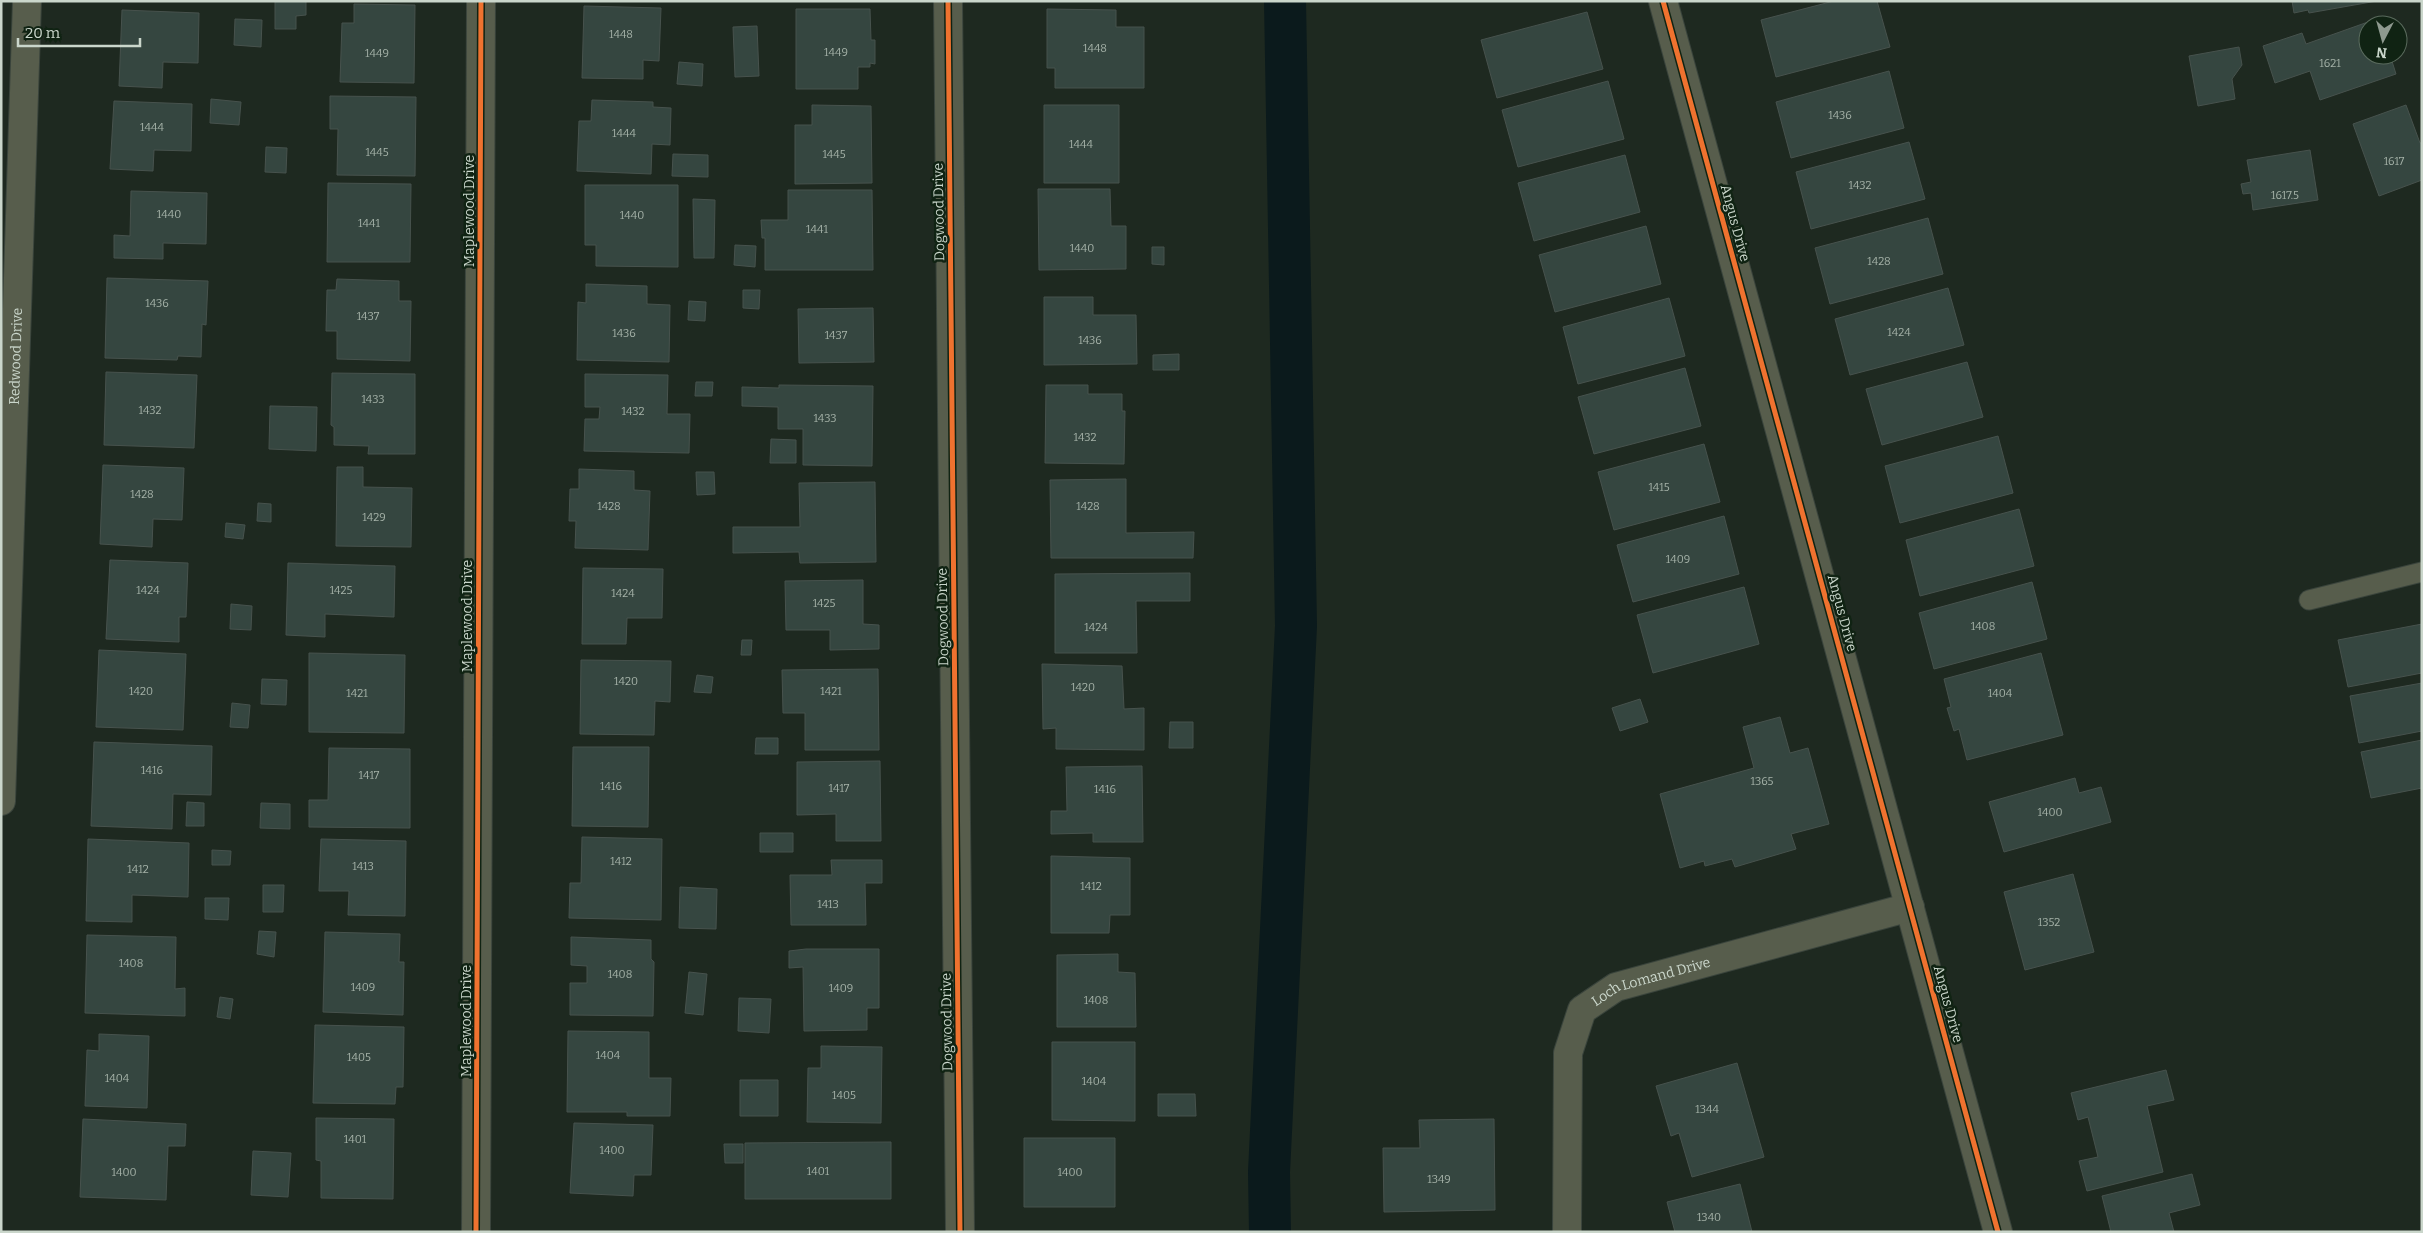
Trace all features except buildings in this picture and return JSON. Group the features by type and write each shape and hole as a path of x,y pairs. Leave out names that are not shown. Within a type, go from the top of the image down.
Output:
{"street":[{"name":"Redwood Drive","path":"1,801 27,1"},
{"name":"Maplewood Drive","path":"476,1232 481,1"},
{"name":"Dogwood Drive","path":"948,1 960,1232"},
{"name":"Angus Drive","path":"1663,1 1998,1232"},
{"name":"Loch Lomand Drive","path":"1567,1232 1568,1053 1582,1010 1616,987 1910,907"}],"lane":[{"path":"2309,600 2422,572"}],"waterway":[{"path":"1270,1232 1269,1172 1296,626 1285,1"}],"cycle path":[{"path":"476,1232 481,1"},
{"path":"948,1 960,1232"},
{"path":"1663,1 1998,1232"}]}
